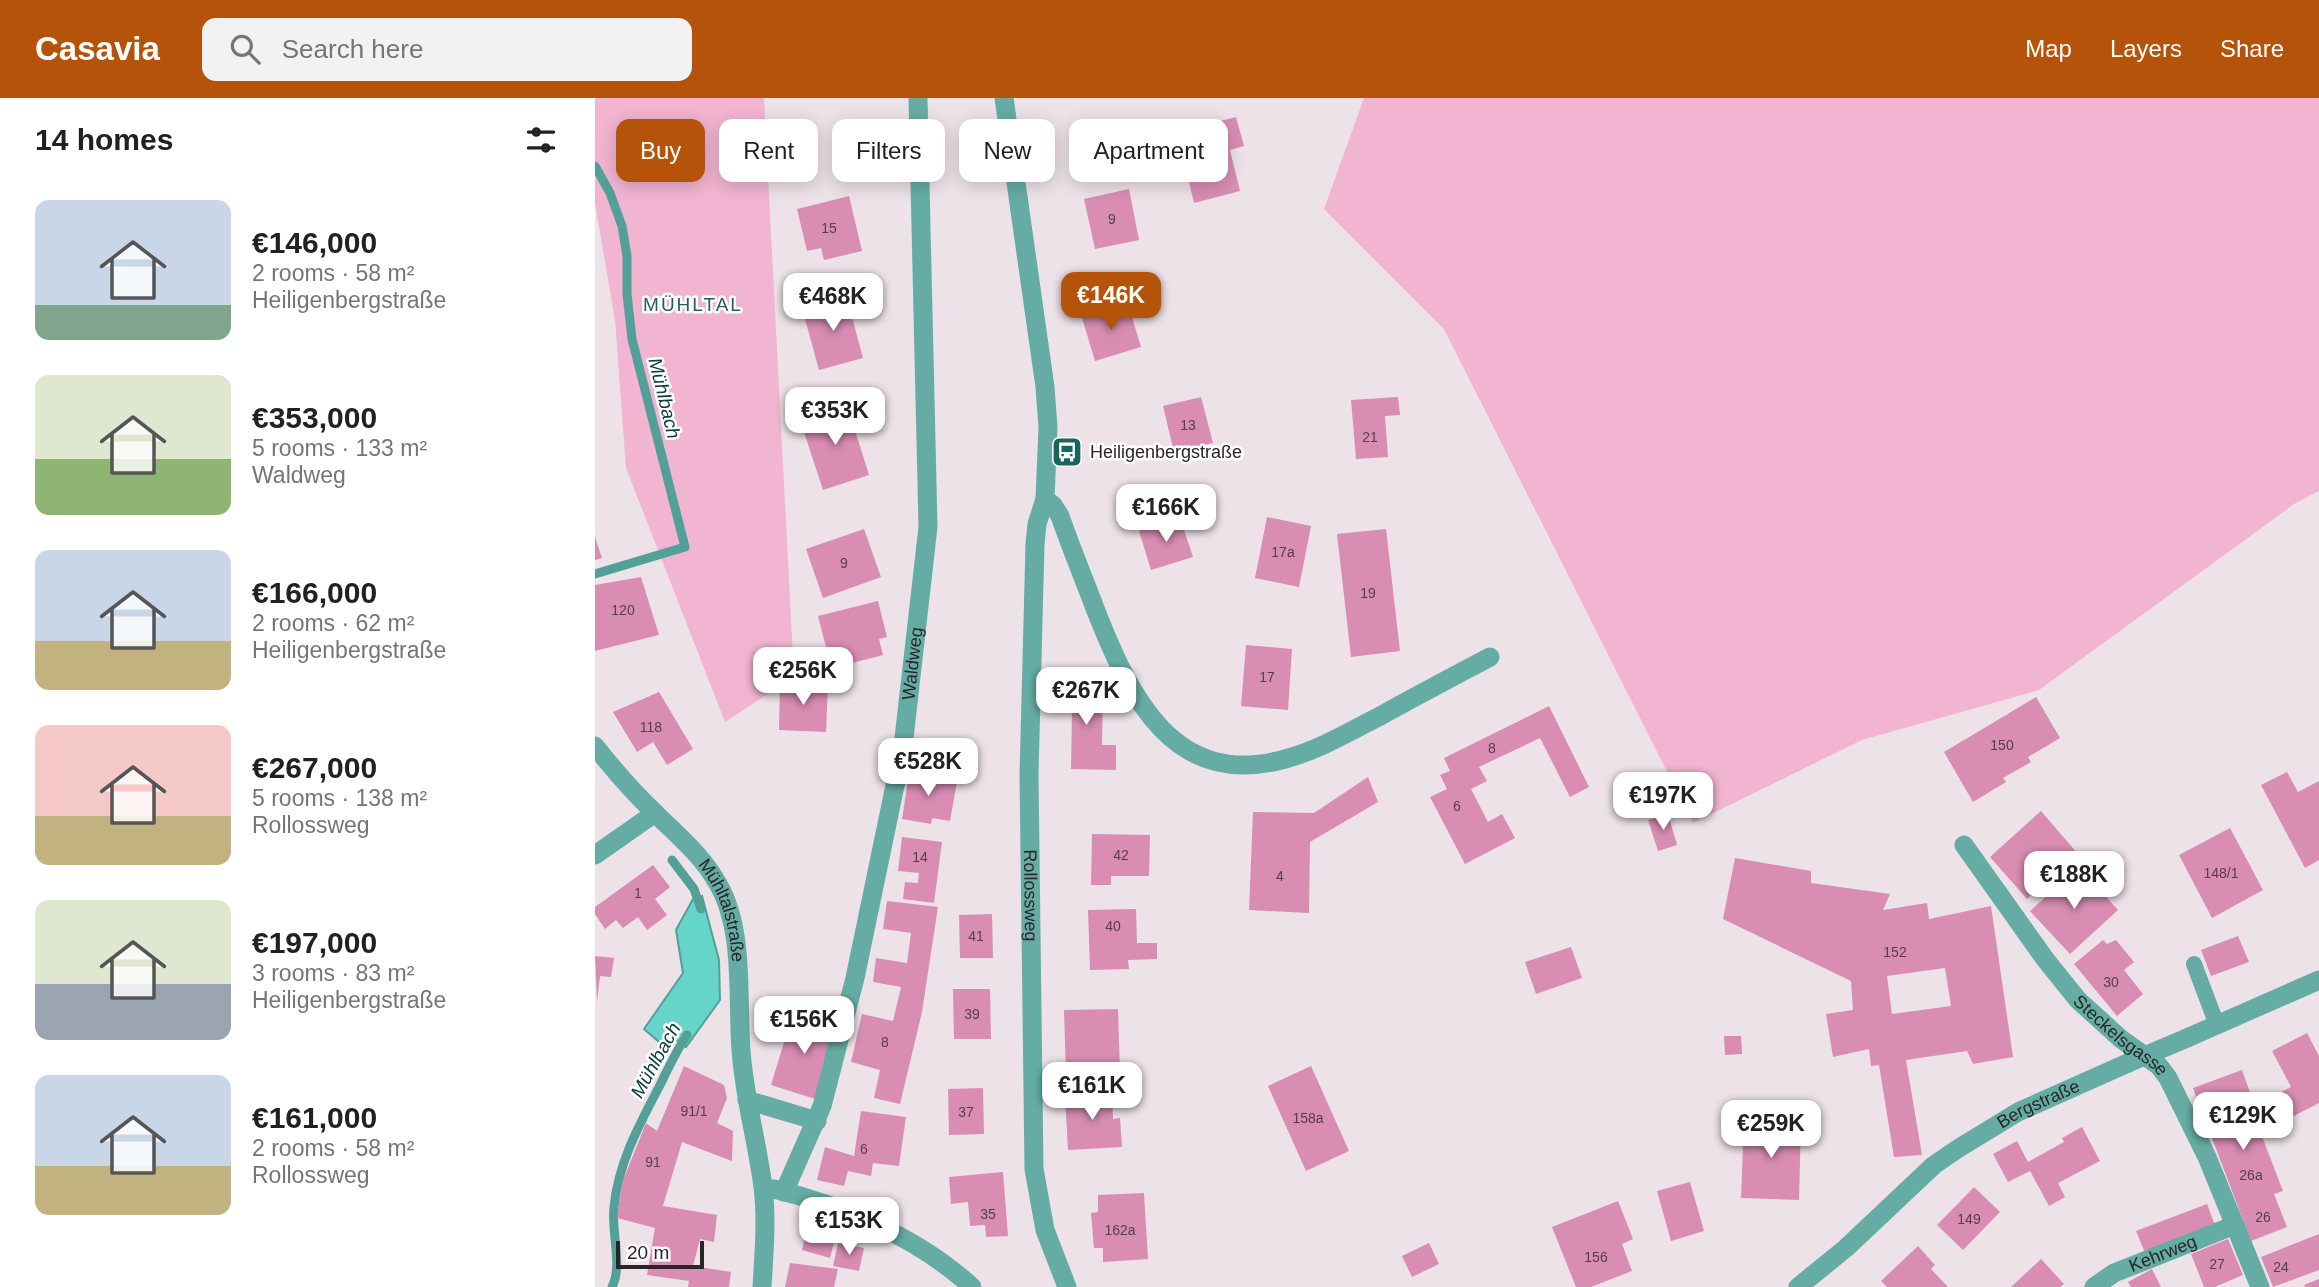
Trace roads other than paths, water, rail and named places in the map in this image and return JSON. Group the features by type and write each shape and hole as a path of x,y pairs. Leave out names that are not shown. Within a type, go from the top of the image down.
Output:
{"street":[{"name":"Waldweg","path":"784,1192 823,1106 855,978 903,747 928,527 918,98"},
{"path":"1004,98 1045,387 1048,427 1045,499 1060,516 1102,626 1140,703 1168,737 1197,756 1213,762 1228,765 1258,764 1302,753 1347,733 1490,657"},
{"name":"Rollossweg","path":"1045,499 1037,524 1035,544 1029,775 1034,1169 1045,1230 1067,1287"},
{"name":"Mühltalstraße","path":"595,746 709,868 727,905 738,971 741,1051 747,1100 763,1186 766,1224 762,1287"},
{"path":"595,855 655,813"},
{"name":"Steckelsgasse","path":"1964,845 2045,959 2078,1000 2121,1039 2159,1066 2168,1078 2207,1157 2260,1287"},
{"name":"Bergstraße","path":"1798,1287 1846,1248 1934,1165 2018,1112 2319,980"},
{"path":"747,1100 817,1121"},
{"path":"763,1186 854,1213 948,1265 972,1287"},
{"name":"Kehrweg","path":"2094,1287 2114,1273 2235,1226"}],"lane":[{"path":"2194,964 2217,1025"}],"waterway":[{"name":"Mühlbach","path":"595,166 610,193 622,226 627,256 627,294 632,339 685,547 595,574"},
{"name":"Mühlbach","path":"672,860 694,889 701,909"},
{"name":"Mühlbach","path":"612,1287 617,1269 614,1207 620,1175 637,1130 687,1035"}],"place":[{"name":"Heiligenbergstraße","path":"1067,452"}],"district":[{"name":"MÜHLTAL","path":"693,304"}]}
